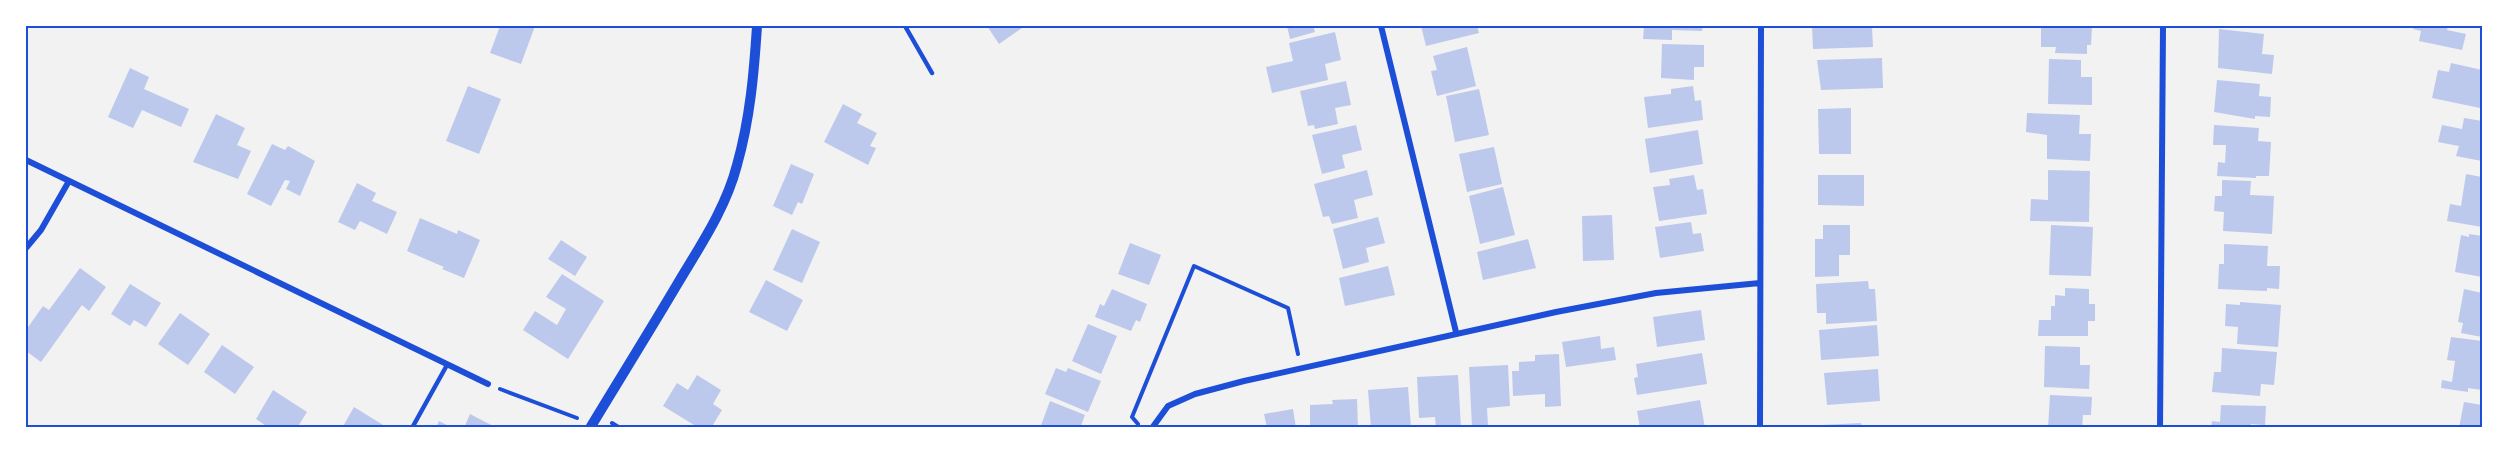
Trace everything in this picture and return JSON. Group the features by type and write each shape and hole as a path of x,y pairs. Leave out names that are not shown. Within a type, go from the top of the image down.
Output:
{"street":[{"path":"591,425 691,262 723,204 737,166 744,137 752,95 757,26"},
{"path":"1381,26 1456,332"},
{"path":"1760,428 1761,26"},
{"path":"2160,428 2163,26"},
{"path":"26,160 488,384"},
{"path":"26,248 41,230 69,181"},
{"path":"1152,428 1168,406 1195,394 1301,368 1456,332 1656,293 1760,283"}],"lane":[{"path":"905,26 932,73"},
{"path":"412,428 447,365"}],"path":[{"path":"1140,428 1132,417 1194,266 1288,308 1301,368"},
{"path":"488,384 591,425"}],"building":[{"path":"500,26 535,26 521,64 490,53"},
{"path":"987,26 1025,26 999,44"},
{"path":"1287,26 1313,26 1315,32 1290,39"},
{"path":"1421,26 1477,26 1479,33 1426,46"},
{"path":"1644,26 1703,26 1702,31 1672,30 1672,40 1643,39"},
{"path":"1812,26 1872,27 1873,47 1813,49"},
{"path":"2041,26 2092,26 2091,45 2087,45 2087,54 2055,53 2056,47 2041,47"},
{"path":"2414,26 2448,26 2447,30 2466,34 2462,50 2419,41 2421,31 2413,29"},
{"path":"2219,29 2264,34 2262,54 2274,55 2272,74 2218,68"},
{"path":"1335,32 1341,60 1325,64 1328,80 1272,93 1266,67 1293,61 1289,43"},
{"path":"1662,44 1704,45 1704,67 1694,67 1694,80 1661,78"},
{"path":"1467,47 1476,86 1437,96 1431,71 1437,70 1433,56"},
{"path":"1882,58 1883,88 1821,90 1817,60"},
{"path":"2049,59 2081,60 2081,77 2092,77 2092,105 2048,104"},
{"path":"2451,63 2482,70 2480,108 2432,98 2438,70 2449,72"},
{"path":"130,68 149,77 144,89 189,109 181,127 142,110 133,128 108,117"},
{"path":"2217,80 2260,84 2259,96 2271,97 2270,117 2255,116 2255,119 2214,112"},
{"path":"1346,81 1351,105 1335,108 1338,124 1315,129 1314,125 1308,126 1300,91"},
{"path":"468,86 501,99 479,154 446,141"},
{"path":"1693,86 1695,101 1701,100 1703,120 1648,128 1644,97 1671,94 1671,89"},
{"path":"1479,89 1489,135 1455,142 1446,96"},
{"path":"843,104 862,114 857,123 877,133 870,146 876,148 868,165 824,142"},
{"path":"1851,108 1851,154 1819,154 1818,109"},
{"path":"2027,113 2080,115 2079,134 2091,134 2090,161 2047,159 2047,135 2026,132"},
{"path":"216,114 245,128 237,145 251,151 238,179 193,162"},
{"path":"2464,118 2482,121 2482,161 2456,156 2459,146 2438,142 2442,125 2462,129"},
{"path":"1356,125 1362,150 1342,155 1345,168 1322,174 1312,135"},
{"path":"2214,125 2259,128 2258,141 2271,142 2269,176 2256,176 2256,178 2217,176 2218,162 2225,163 2226,145 2213,145"},
{"path":"1698,130 1703,164 1650,173 1645,139"},
{"path":"272,144 285,150 288,146 315,161 300,196 286,189 290,181 285,180 271,206 247,194"},
{"path":"1494,147 1502,184 1467,192 1459,154"},
{"path":"791,164 814,174 802,204 798,202 792,215 773,206"},
{"path":"1367,170 1373,195 1354,200 1358,218 1332,224 1329,216 1323,217 1314,184"},
{"path":"2048,170 2090,171 2089,222 2030,221 2031,199 2048,200"},
{"path":"2466,174 2482,177 2482,227 2447,221 2450,204 2461,206"},
{"path":"1694,175 1697,190 1703,189 1707,214 1659,221 1653,187 1670,185 1669,179"},
{"path":"1818,175 1864,175 1864,206 1818,205"},
{"path":"2222,180 2251,181 2250,195 2274,196 2272,234 2223,231 2224,212 2214,211 2215,196 2222,196"},
{"path":"357,183 376,193 372,201 397,212 387,234 360,221 355,230 338,222"},
{"path":"1503,187 1515,235 1480,244 1469,196"},
{"path":"1612,215 1614,260 1583,261 1582,216"},
{"path":"1378,217 1385,243 1366,248 1369,262 1343,269 1333,229"},
{"path":"420,218 457,234 458,230 480,240 464,278 407,251"},
{"path":"1691,222 1693,234 1701,233 1704,251 1660,258 1655,227"},
{"path":"1823,225 1850,225 1850,255 1839,255 1839,276 1815,277 1815,239 1823,239"},
{"path":"2051,225 2093,227 2091,276 2049,275"},
{"path":"792,229 820,242 802,283 773,270"},
{"path":"2469,234 2482,236 2482,277 2455,272 2461,235 2469,237"},
{"path":"1528,239 1536,268 1483,280 1477,252"},
{"path":"561,240 587,257 575,276 548,259"},
{"path":"1130,243 1161,255 1149,285 1118,274"},
{"path":"2224,244 2268,246 2267,266 2280,266 2279,289 2267,288 2267,291 2218,289 2219,264 2224,264"},
{"path":"1388,266 1395,295 1345,306 1339,278"},
{"path":"80,268 106,287 89,311 82,305 41,362 26,351 26,330 43,306 49,310"},
{"path":"562,274 604,301 568,359 523,330 535,311 557,325 566,309 546,297"},
{"path":"766,280 803,300 787,331 749,312"},
{"path":"1868,281 1869,289 1875,289 1877,321 1826,324 1826,313 1817,313 1816,284"},
{"path":"130,284 161,303 146,327 134,320 130,326 111,314"},
{"path":"2065,288 2089,289 2089,304 2095,304 2095,321 2088,321 2088,336 2038,336 2039,320 2051,320 2051,306 2055,306 2055,295 2065,296"},
{"path":"1112,289 1147,304 1140,322 1136,320 1131,331 1095,317 1100,304 1104,306"},
{"path":"2464,289 2482,293 2482,337 2461,333 2463,323 2458,322"},
{"path":"2240,302 2281,305 2278,347 2237,344 2238,327 2225,326 2226,304 2240,305"},
{"path":"1701,310 1705,340 1657,347 1653,317"},
{"path":"180,313 210,334 188,365 158,344"},
{"path":"1088,324 1117,336 1101,374 1072,361"},
{"path":"1877,325 1879,356 1821,360 1819,330"},
{"path":"1600,336 1601,349 1614,347 1616,360 1566,367 1562,342"},
{"path":"2451,337 2482,341 2482,390 2468,388 2468,392 2441,388 2442,380 2452,382 2455,361 2447,360"},
{"path":"222,345 254,367 235,394 204,372"},
{"path":"2045,346 2080,347 2080,365 2090,365 2089,389 2044,387"},
{"path":"2222,348 2277,352 2274,385 2261,384 2260,396 2212,392 2214,372 2221,372"},
{"path":"1702,353 1707,384 1637,395 1634,378 1638,377 1636,364"},
{"path":"1559,354 1561,406 1545,407 1545,394 1513,396 1512,371 1519,371 1519,362 1535,361 1535,355"},
{"path":"1508,365 1510,406 1487,408 1488,426 1472,427 1469,367"},
{"path":"1056,368 1066,372 1068,368 1101,381 1088,412 1045,394"},
{"path":"1878,369 1880,401 1827,405 1824,373"},
{"path":"697,375 721,390 713,404 722,410 711,428 699,428 663,406 677,383 688,390"},
{"path":"1458,375 1461,428 1436,428 1435,417 1419,418 1417,377"},
{"path":"1408,387 1411,428 1371,428 1368,390"},
{"path":"273,390 307,412 297,428 269,428 256,419"},
{"path":"2050,395 2092,397 2091,415 2083,415 2082,428 2048,428"},
{"path":"1357,399 1358,428 1310,428 1310,405 1333,404 1332,400"},
{"path":"1700,400 1705,428 1640,428 1637,411"},
{"path":"1050,401 1085,415 1080,428 1040,428"},
{"path":"2464,402 2482,405 2482,428 2459,428"},
{"path":"2221,405 2266,406 2265,425 2251,424 2251,428 2211,428 2212,421 2220,422"},
{"path":"354,407 388,428 342,428"},
{"path":"1293,409 1296,428 1267,428 1264,414"},
{"path":"470,414 497,428 464,428"},
{"path":"439,421 453,428 436,428"},
{"path":"1861,423 1862,428 1821,428 1821,425"}]}
